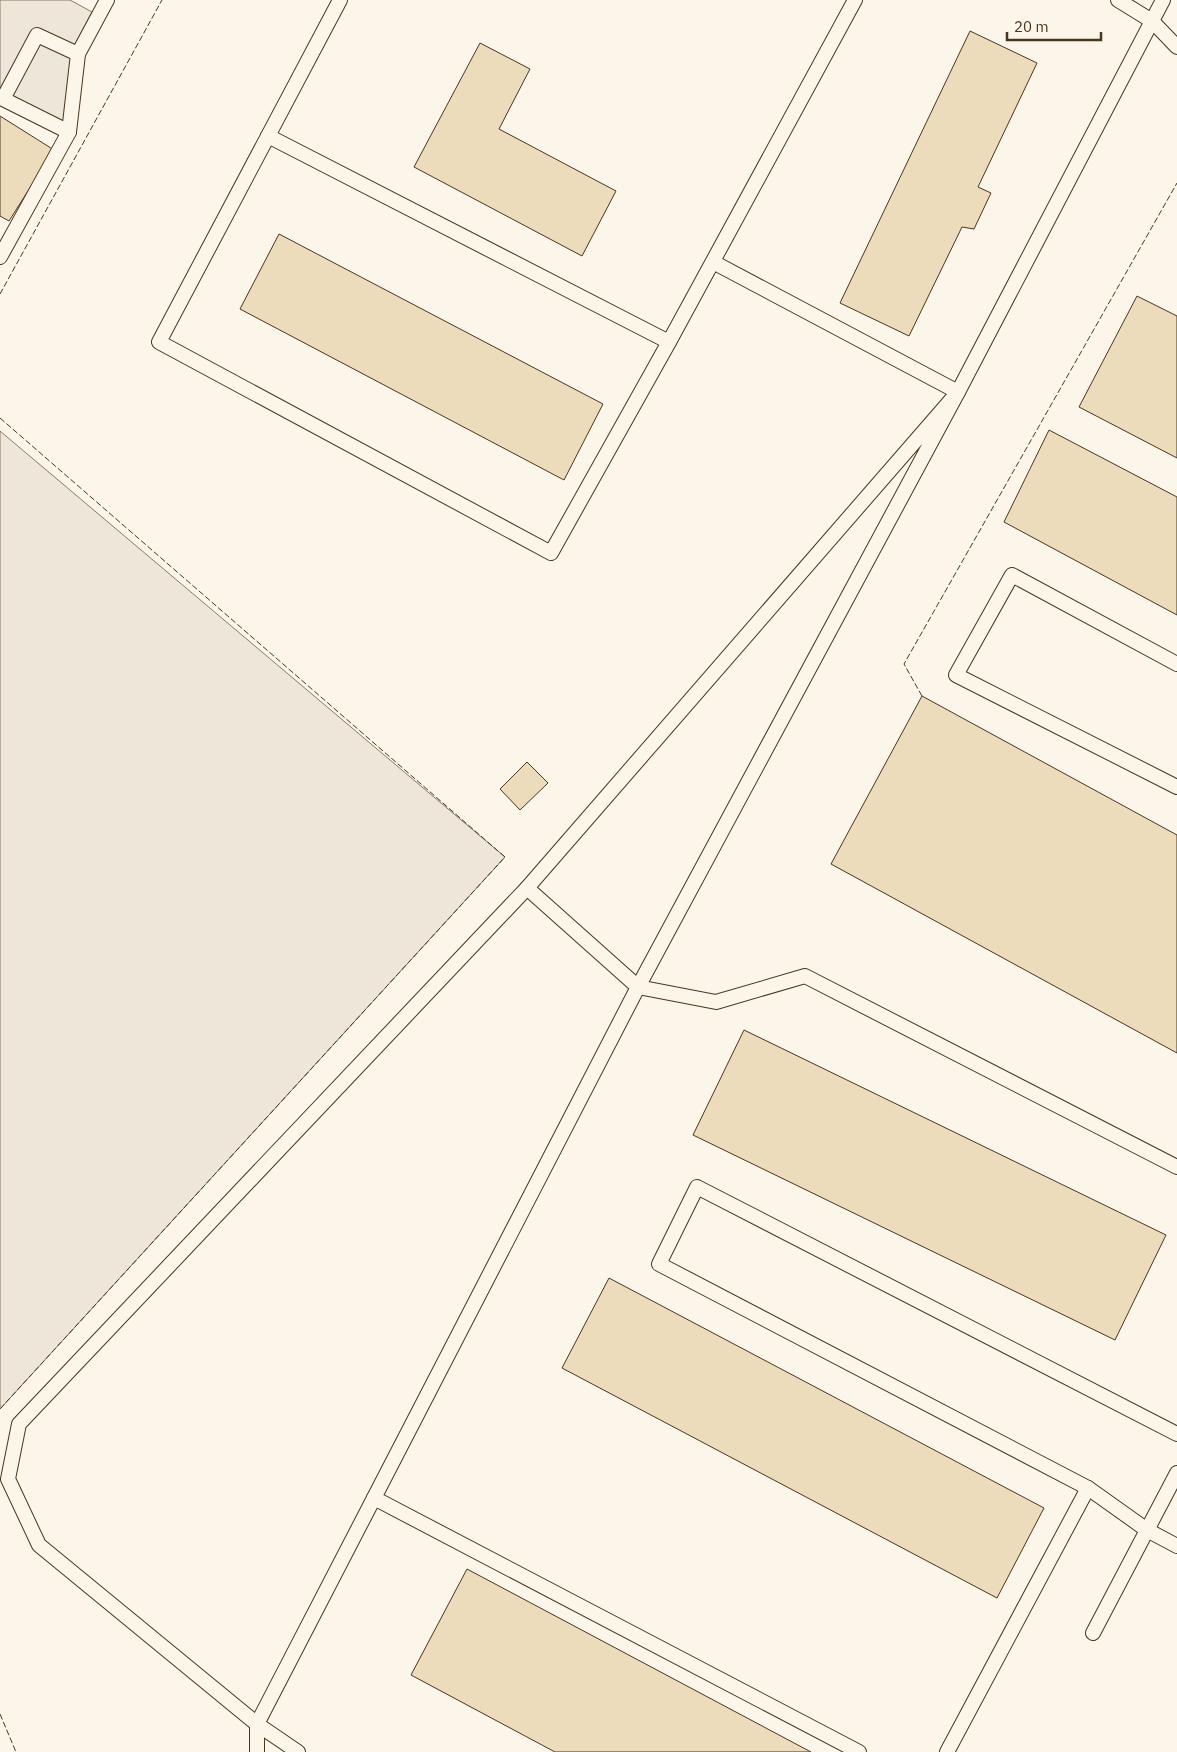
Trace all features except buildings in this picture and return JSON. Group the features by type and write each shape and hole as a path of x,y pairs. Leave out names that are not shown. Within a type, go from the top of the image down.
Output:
{"lane":[{"path":"340,0 159,342 551,553 713,262 855,0"},
{"path":"1118,0 1152,21 1177,47"},
{"path":"257,1752 258,1724 638,987 958,392 1163,0"},
{"path":"0,257 5,238 69,132 78,54 102,2"},
{"path":"69,132 3,99 37,35 78,54"},
{"path":"268,136 669,342"},
{"path":"713,262 958,392"},
{"path":"298,1752 258,1724 39,1545 8,1479 20,1424 527,888 958,392"},
{"path":"1177,664 1012,575 956,675 1177,787"},
{"path":"527,888 638,987 716,1002 805,976 1177,1167"},
{"path":"1177,1434 697,1187 659,1264 1088,1488 1147,1530 1177,1546"},
{"path":"1093,1632 1177,1473"},
{"path":"946,1752 1088,1488"},
{"path":"374,1498 859,1752"}],"shaded area":[{"path":"0,0 70,0 92,12 74,46 36,28 0,95"},
{"path":"37,35 78,54 69,132 3,99"},
{"path":"0,431 505,857 0,1409"}],"fence":[{"path":"0,294 162,0"},
{"path":"922,696 904,664 1177,183"},
{"path":"0,418 505,857 0,1409"},
{"path":"0,1714 16,1752"}]}
